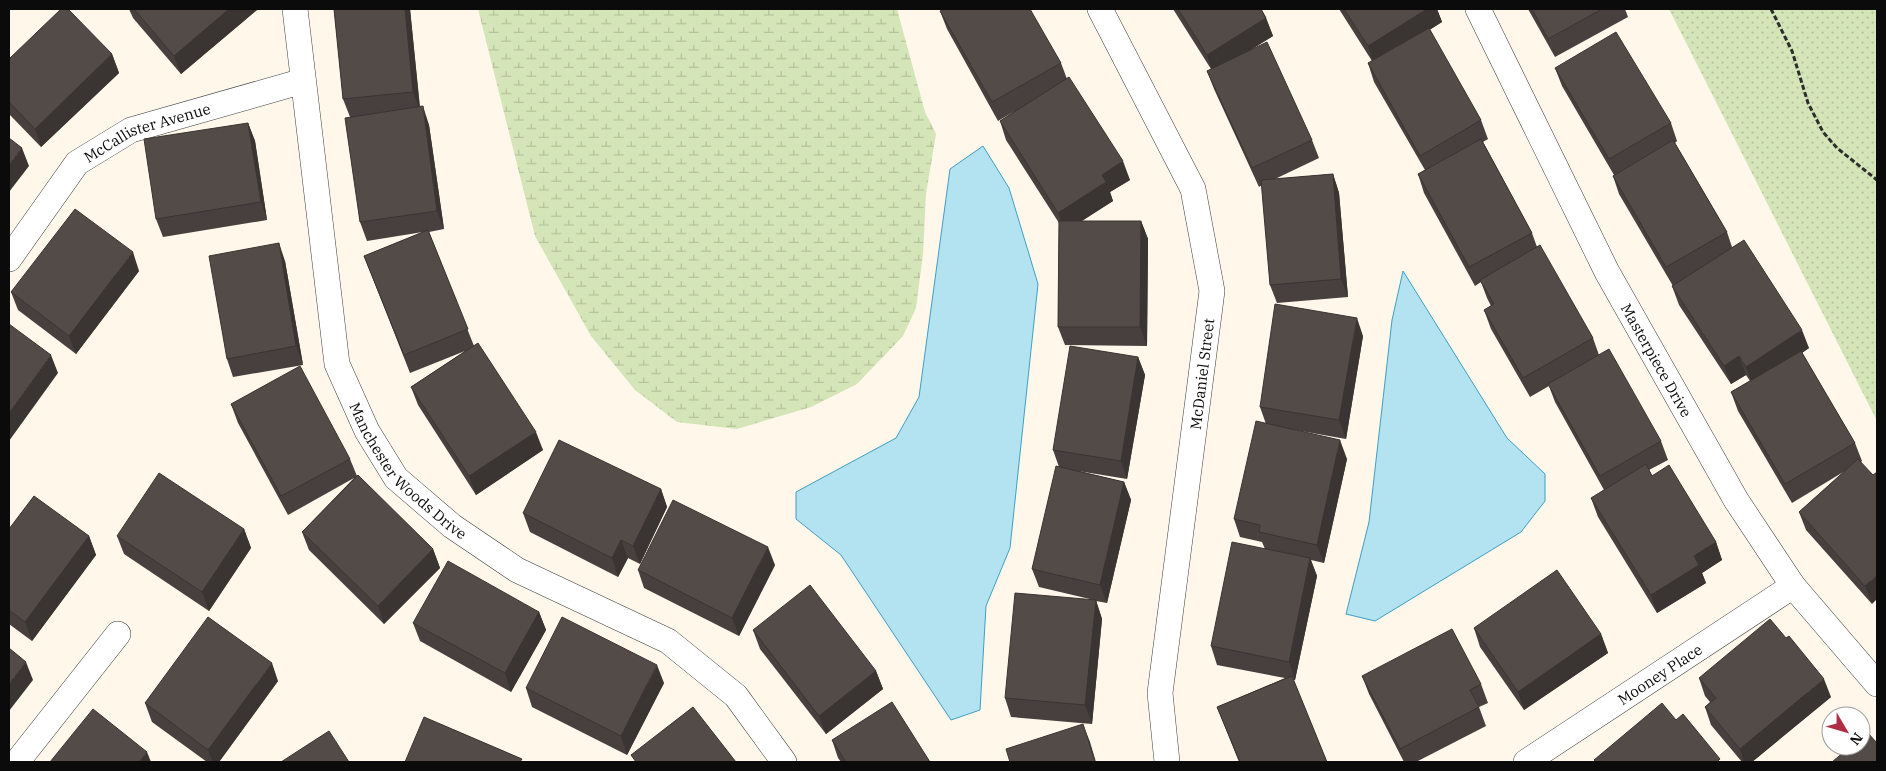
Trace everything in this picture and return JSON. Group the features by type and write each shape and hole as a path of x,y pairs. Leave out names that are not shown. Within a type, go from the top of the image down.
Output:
{"street":[{"name":"Manchester Woods Drive","path":"295,9 337,364 367,431 396,478 452,526 518,570 668,642 736,696 784,762"},
{"name":"McDaniel Street","path":"1100,9 1193,189 1212,291 1160,693 1167,762"},
{"name":"Masterpiece Drive","path":"1478,9 1607,272 1736,500 1793,586 1877,684"},
{"name":"McCallister Avenue","path":"9,259 77,163 132,130 303,81"},
{"name":"Mooney Place","path":"1526,762 1538,756 1793,586"},
{"path":"16,762 118,634"}],"path":[{"path":"1770,9 1792,51 1808,103 1823,132 1837,148 1877,180"}],"green space":[{"path":"478,9 897,9 925,112 936,134 926,194 923,254 916,308 903,336 857,384 811,407 737,429 677,422 635,390 591,336 535,236"},
{"path":"1669,9 1877,9 1877,421"}],"water":[{"path":"983,146 1009,188 1038,284 1010,548 986,606 980,710 951,720 841,555 796,519 796,492 896,438 919,397 950,169"},
{"path":"1403,271 1507,438 1545,474 1545,501 1521,532 1375,621 1346,614 1369,522 1392,320"}],"building":[{"path":"61,9 68,9 112,54 35,129 9,102 9,59"},
{"path":"134,9 229,9 174,56"},
{"path":"334,9 405,9 413,92 343,99"},
{"path":"944,9 1030,9 1061,63 992,102 940,11"},
{"path":"1178,9 1261,9 1266,18 1207,55"},
{"path":"1344,9 1427,9 1368,46"},
{"path":"1532,9 1602,9 1548,39"},
{"path":"1429,28 1481,120 1420,156 1368,63"},
{"path":"1616,32 1671,123 1609,159 1555,68"},
{"path":"1267,42 1312,140 1252,168 1207,71"},
{"path":"1069,77 1123,161 1102,175 1106,182 1058,213 1000,121"},
{"path":"423,106 437,211 360,222 345,118"},
{"path":"248,123 261,202 156,219 144,139"},
{"path":"9,138 22,148 9,165"},
{"path":"1481,139 1532,233 1469,267 1418,174"},
{"path":"1673,140 1727,232 1666,267 1613,176"},
{"path":"1333,174 1341,279 1270,285 1261,180"},
{"path":"75,209 133,252 69,336 11,292"},
{"path":"1059,221 1141,221 1140,327 1058,327"},
{"path":"428,230 468,329 404,355 364,256"},
{"path":"1744,240 1802,330 1746,367 1739,356 1724,366 1672,286"},
{"path":"279,243 296,346 227,359 209,256"},
{"path":"1540,245 1593,338 1523,378 1484,310 1494,304 1480,280"},
{"path":"1275,304 1357,318 1339,420 1260,407"},
{"path":"9,324 51,355 9,413"},
{"path":"478,343 536,432 469,476 411,387"},
{"path":"1070,346 1138,357 1121,461 1053,450"},
{"path":"1609,349 1661,441 1600,476 1548,384"},
{"path":"1801,351 1855,443 1785,484 1731,392"},
{"path":"300,366 350,459 281,496 231,404"},
{"path":"1256,421 1340,440 1317,545 1259,532 1260,525 1234,519"},
{"path":"559,440 661,489 633,546 621,540 612,558 523,513"},
{"path":"1858,459 1873,475 1877,472 1877,575 1865,586 1799,512"},
{"path":"1646,464 1652,476 1669,465 1716,542 1694,556 1699,565 1651,595 1591,498"},
{"path":"1056,466 1124,482 1100,585 1032,569"},
{"path":"159,473 244,529 202,592 117,536"},
{"path":"358,475 433,549 378,606 302,532"},
{"path":"34,496 89,536 25,622 9,610 9,529"},
{"path":"673,500 768,547 732,618 638,570"},
{"path":"1232,542 1310,558 1289,662 1211,646"},
{"path":"448,561 539,612 505,673 413,623"},
{"path":"1557,570 1601,634 1518,692 1474,628"},
{"path":"810,585 876,671 819,716 753,630"},
{"path":"1015,593 1096,600 1085,705 1005,698"},
{"path":"208,617 272,663 208,750 145,703"},
{"path":"562,617 657,665 621,736 526,688"},
{"path":"1770,619 1786,638 1789,636 1824,679 1740,749 1705,707 1716,698 1699,678"},
{"path":"1452,629 1481,684 1470,690 1479,707 1400,749 1362,676"},
{"path":"9,648 26,662 9,684"},
{"path":"1292,676 1327,762 1240,762 1217,707"},
{"path":"892,702 930,762 846,762 832,740"},
{"path":"1662,703 1676,720 1683,714 1720,759 1717,762 1596,762 1594,760"},
{"path":"693,707 736,762 636,762 631,755"},
{"path":"93,709 147,752 139,762 50,762"},
{"path":"424,717 522,759 520,762 405,762"},
{"path":"1083,724 1095,762 1010,762 1006,749"},
{"path":"329,731 349,762 281,762"},
{"path":"1871,736 1877,743 1877,762 1832,762 1839,756 1871,756"}]}
